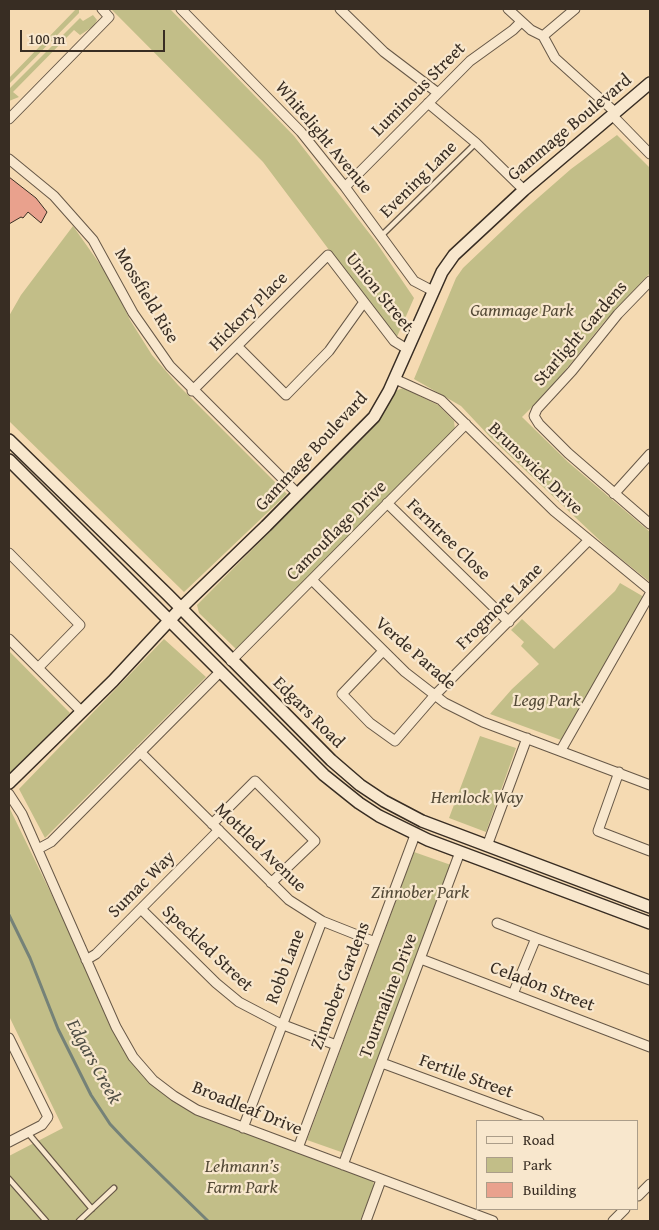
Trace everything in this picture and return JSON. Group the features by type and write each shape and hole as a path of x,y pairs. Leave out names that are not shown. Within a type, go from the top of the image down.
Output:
{"main road":[{"name":"Gammage Boulevard","path":"9,783 82,712 169,620 298,494 374,416 395,378 433,290 442,272 454,255 524,190 650,83"},
{"name":"Edgars Road","path":"9,440 181,608 334,764 360,785 403,812 465,838 650,907"},
{"name":"Edgars Road","path":"9,460 220,672 341,789 379,816 415,834 650,923"},
{"name":"Tourmaline Drive","path":"460,852 465,838"},
{"path":"482,860 487,846"}],"street":[{"path":"10,114 109,16 102,9"},
{"name":"Whitelight Avenue","path":"181,9 301,132 345,187 414,281 433,290"},
{"path":"340,9 384,52 438,93"},
{"path":"508,9 521,22 543,36 551,53 613,114 650,154"},
{"path":"543,36 575,9"},
{"name":"Luminous Street","path":"345,187 470,61 521,22"},
{"path":"428,103 476,143 524,190"},
{"name":"Mossfield Rise","path":"9,159 54,196 81,224 104,256 133,313 149,338 192,390 298,494"},
{"name":"Hickory Place","path":"192,390 328,255"},
{"name":"Union Street","path":"328,255 394,340 408,349"},
{"name":"Starlight Gardens","path":"614,494 538,424 534,416 537,409 572,371 618,314 650,281"},
{"path":"237,346 286,395 329,351 364,302"},
{"name":"Brunswick Drive","path":"395,378 441,400 520,480 588,540 650,590"},
{"name":"Camouflage Drive","path":"231,661 466,424"},
{"path":"650,454 614,494 650,524"},
{"name":"Ferntree Close","path":"387,504 509,622"},
{"name":"Frogmore Lane","path":"383,651 342,694 370,723 395,741 434,696 588,540"},
{"path":"9,553 80,625 38,668"},
{"name":"Verde Parade","path":"312,580 383,651 434,696 470,717 650,785"},
{"path":"561,750 650,594"},
{"path":"9,639 82,712"},
{"path":"38,850 51,842 220,672"},
{"path":"487,846 527,738"},
{"name":"Mottled Avenue","path":"140,752 271,883 299,908 322,921 375,942"},
{"path":"619,772 598,831 650,851"},
{"name":"Sumac Way","path":"86,960 96,954 141,909 255,781 315,841 271,883"},
{"name":"Broadleaf Drive","path":"9,794 22,814 116,1027 143,1069 163,1088 185,1104 243,1128 493,1221"},
{"name":"Zinnober Gardens","path":"298,1148 415,834"},
{"name":"Tourmaline Drive","path":"343,1165 460,852"},
{"name":"Speckled Street","path":"141,909 228,993 253,1011 336,1045"},
{"name":"Robb Lane","path":"243,1128 281,1024 322,921"},
{"path":"497,923 650,980"},
{"path":"514,994 536,938"},
{"name":"Celadon Street","path":"421,959 650,1047"},
{"path":"9,1038 47,1113 46,1122 9,1142"},
{"name":"Fertile Street","path":"382,1063 536,1120"},
{"path":"366,1221 381,1180"},
{"path":"613,1221 624,1210"}],"lane":[{"name":"Evening Lane","path":"381,236 476,143"},
{"path":"28,1133 92,1209"},
{"path":"9,1179 46,1221"},
{"path":"79,1221 114,1188"}],"green space":[{"path":"76,9 79,9 79,13 9,84 9,78"},
{"path":"111,9 170,9 294,136 376,242 414,298 396,339 263,162"},
{"path":"93,15 97,20 94,26 80,35 74,30 13,92 19,97 9,101 9,89 80,18 83,21"},
{"name":"Gammage Park","path":"617,135 650,168 650,273 604,322 551,388 522,417 568,462 650,532 650,582 610,550 491,438 461,406 414,379 456,278 463,268 571,169"},
{"path":"73,226 111,280 130,320 152,355 178,385 287,494 184,592 9,421 9,316 21,295"},
{"path":"403,388 438,405 454,421 455,430 236,649 199,613 197,605 366,435 379,421 395,391"},
{"name":"Legg Park","path":"620,583 644,597 561,740 490,714 512,689 539,664 521,646 524,642 511,630 522,619 554,649 615,591"},
{"path":"164,639 206,677 45,838 19,789"},
{"path":"9,651 70,713 9,774"},
{"name":"Hemlock Way","path":"480,736 516,748 486,832 449,818"},
{"name":"Lehmann’s Farm Park","path":"9,807 79,951 109,1024 132,1063 147,1080 191,1112 373,1180 374,1186 360,1221 9,1221 9,1156 63,1128 9,1016"},
{"name":"Zinnober Park","path":"414,852 451,865 344,1153 307,1140"}],"building":[{"path":"9,177 36,198 47,212 41,223 28,212 23,218 21,217 9,224"}],"waterway":[{"name":"Edgars Creek","path":"9,915 30,958 58,1029 91,1095 110,1124 208,1221"}]}
